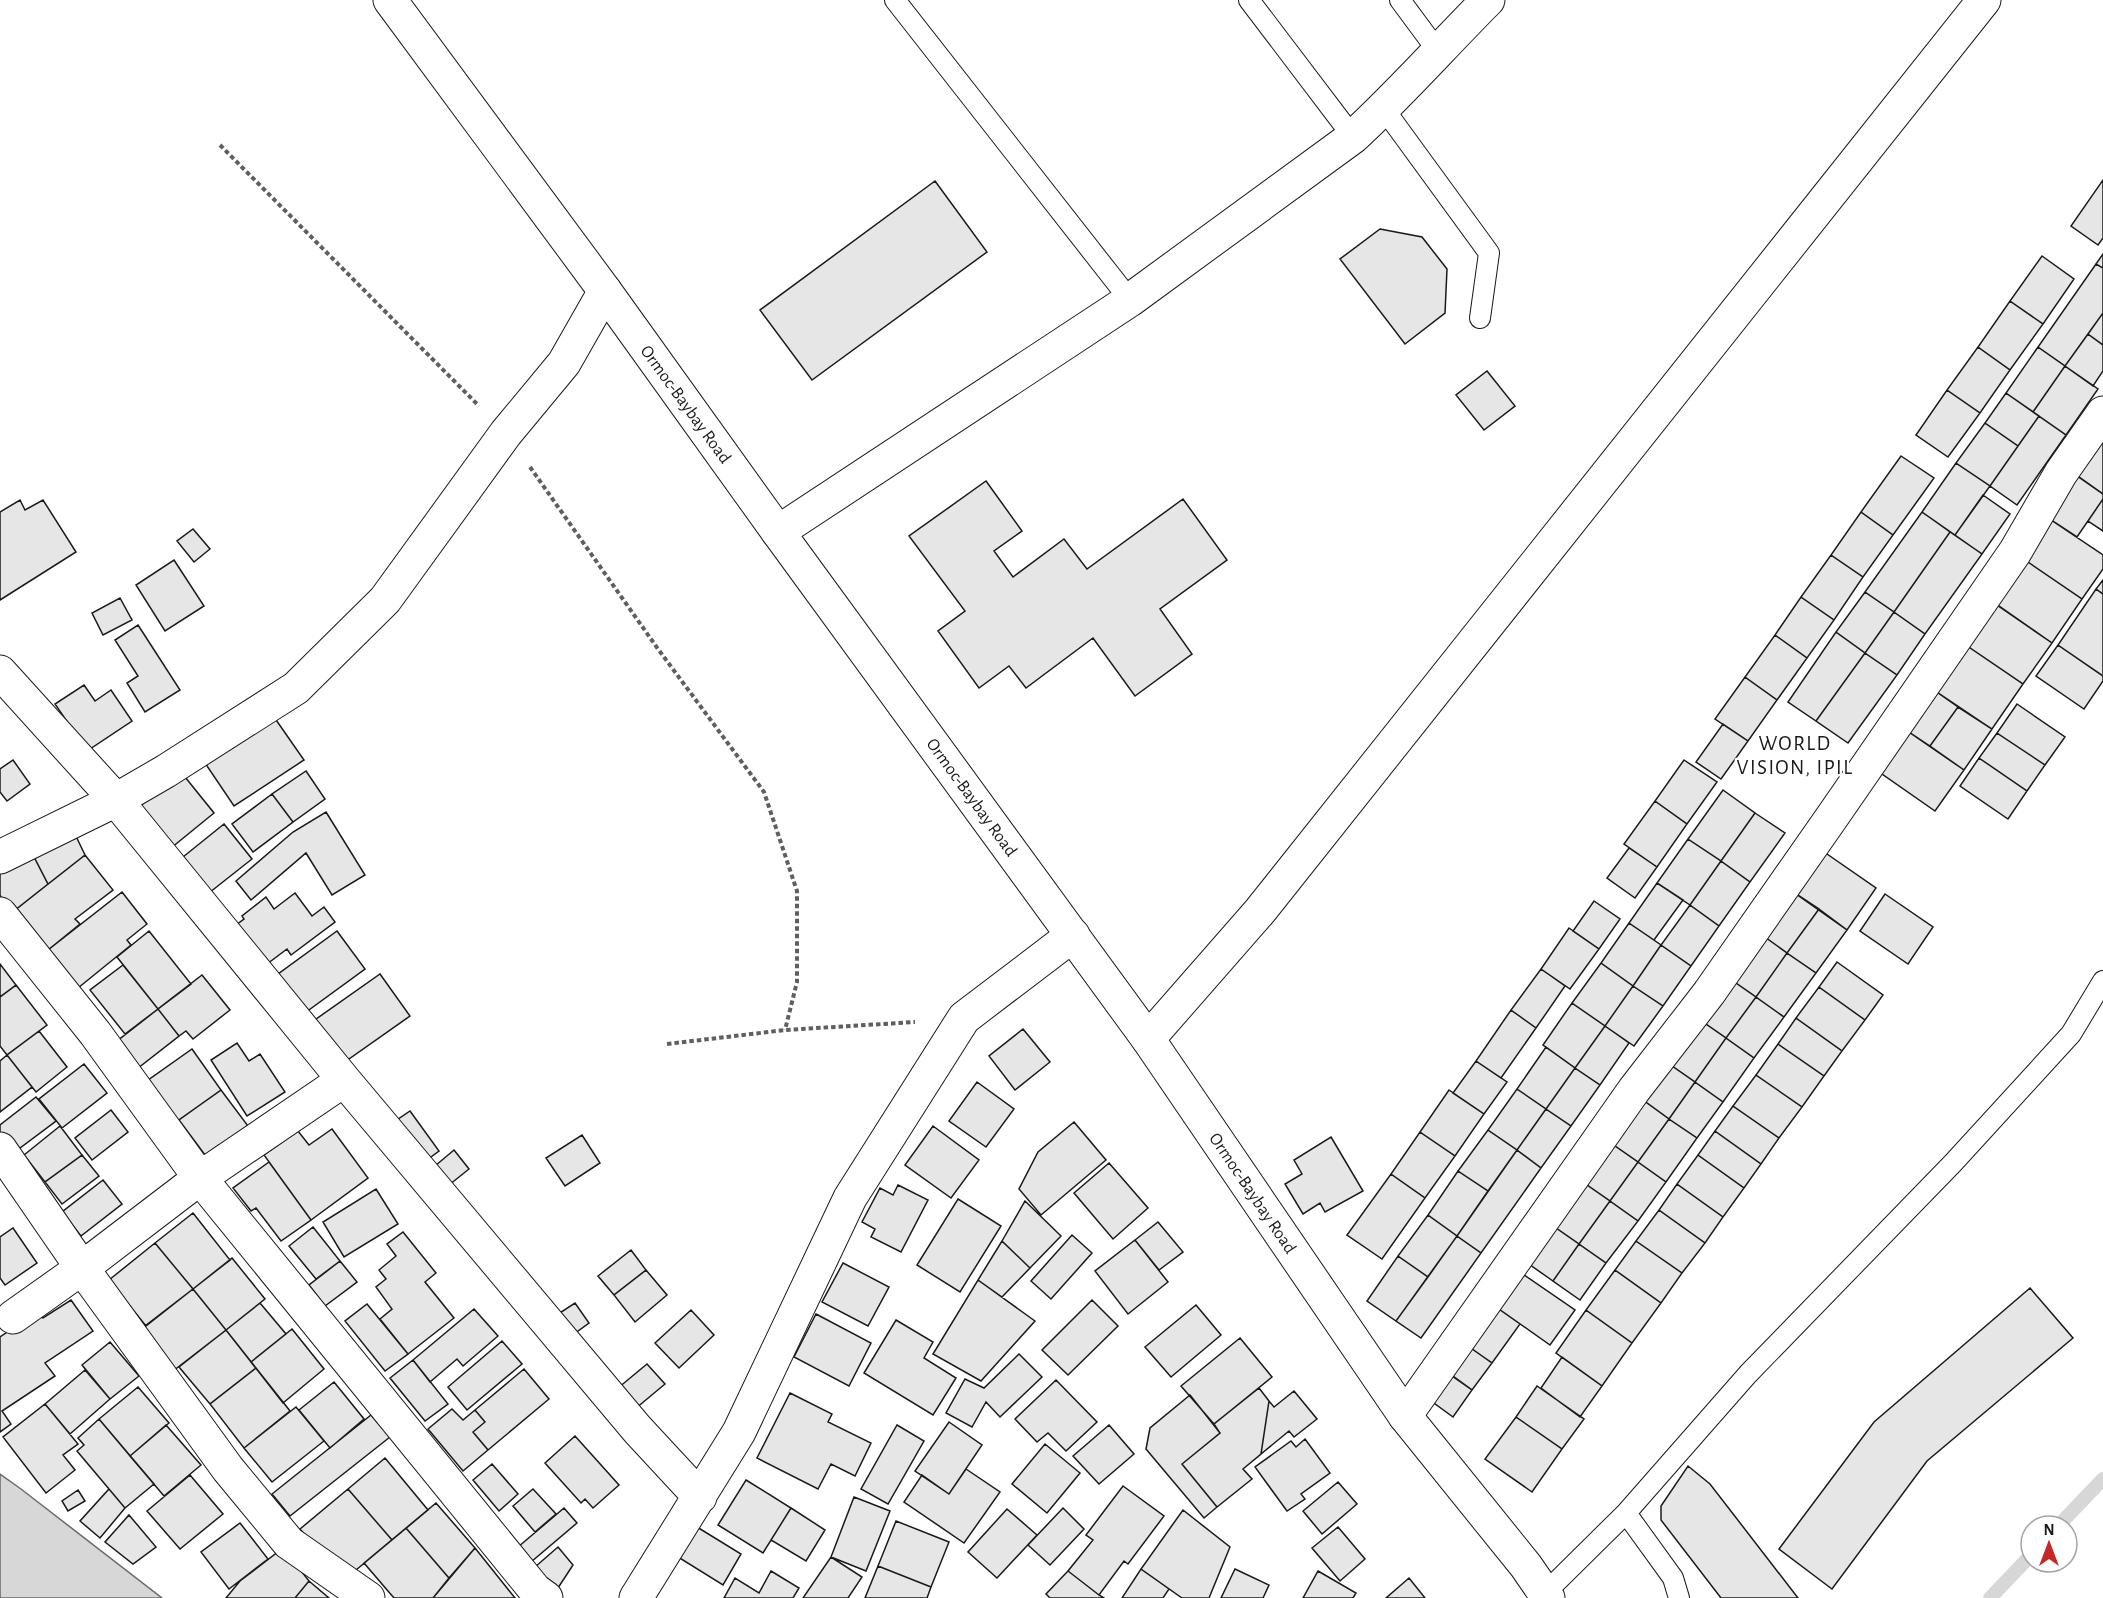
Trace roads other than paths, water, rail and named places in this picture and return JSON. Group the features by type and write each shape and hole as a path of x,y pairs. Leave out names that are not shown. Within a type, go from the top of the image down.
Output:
{"main road":[{"name":"Ormoc-Baybay Road","path":"390,0 605,291 1148,1039 1405,1416 1526,1566 1544,1596"},
{"path":"778,532 1130,300 1353,137 1384,109 1437,50 1488,0"},
{"path":"1148,1039 1260,911 1984,0"},
{"path":"0,857 116,800 296,688 385,600 506,433 564,363 605,291"},
{"path":"1405,1416 1634,1090 1709,993 2015,552 2061,473 2103,413"},
{"path":"0,672 116,800 344,1080 637,1429 700,1497"},
{"path":"0,914 95,1033 200,1178 535,1590 546,1598"},
{"path":"636,1598 739,1432 850,1198 964,1018 1073,935"},
{"path":"13,1317 82,1268 200,1178 344,1080"},
{"path":"0,1149 82,1268 228,1469 289,1543 368,1598"}],"lane":[{"path":"895,0 1130,300"},
{"path":"1249,0 1353,137"},
{"path":"1400,0 1437,50"},
{"path":"1384,109 1489,253 1480,318"},
{"path":"1544,1596 1626,1514 1748,1374 1953,1163 2063,1043 2103,981"},
{"path":"1626,1514 1673,1578 1679,1598"}],"waterway":[{"path":"2069,1514 2103,1479"},
{"path":"1990,1598 2019,1568"}],"district":[{"name":"WORLD VISION, IPIL","path":"1795,755"}]}
